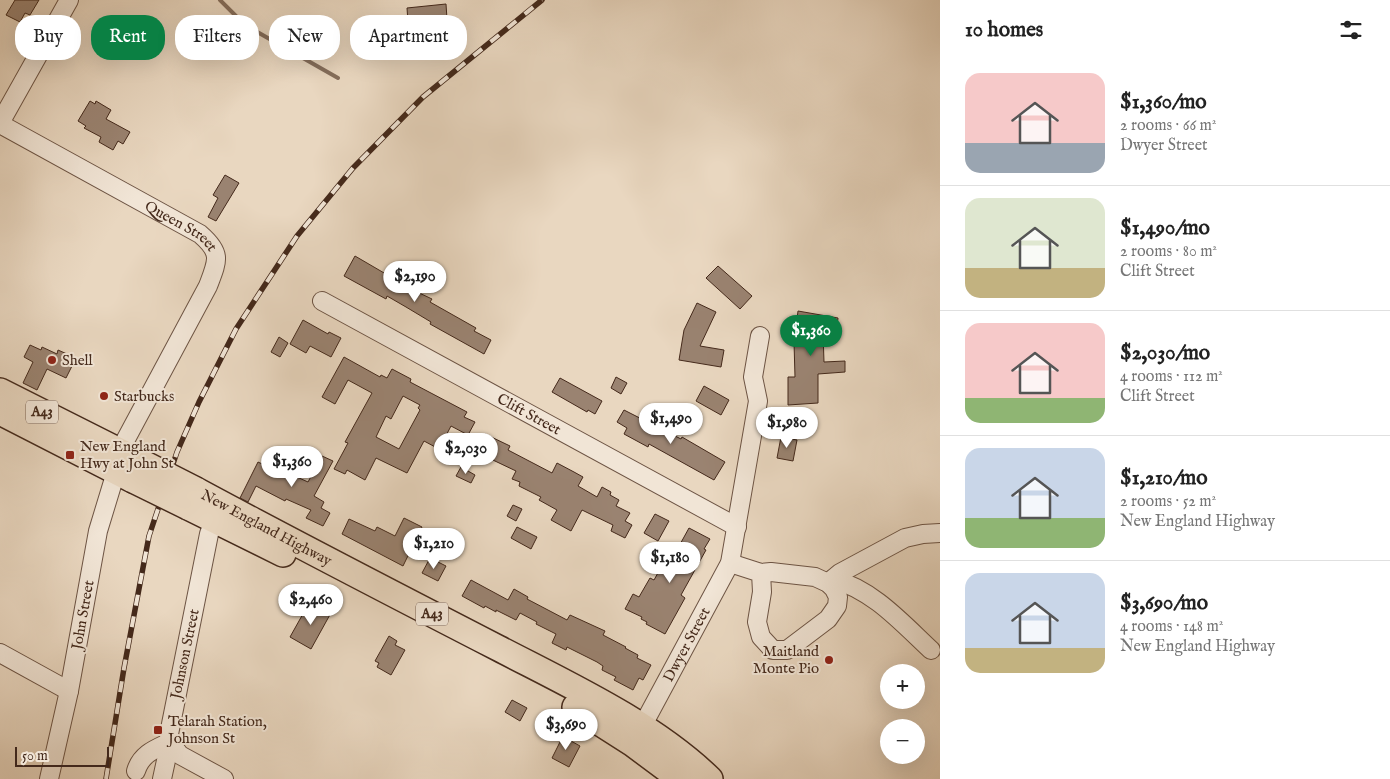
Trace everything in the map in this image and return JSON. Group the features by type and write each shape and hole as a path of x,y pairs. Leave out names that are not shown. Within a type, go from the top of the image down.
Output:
{"highway":[{"name":"New England Highway","path":"0,391 128,467"},
{"name":"New England Highway","path":"0,412 128,467 556,678 637,736 680,779"},
{"name":"New England Highway","path":"637,736 672,746 710,779"}],"street":[{"path":"0,123 69,0"},
{"name":"Queen Street","path":"0,123 200,234 214,247 216,261 208,286 126,439 128,467"},
{"name":"Clift Street","path":"322,300 737,528"},
{"name":"Dwyer Street","path":"637,736 730,563 758,400 753,377 760,336"},
{"name":"John Street","path":"49,779 69,691 98,531 128,467"},
{"name":"Johnson Street","path":"162,779 170,742 170,725 208,539 218,512"},
{"path":"831,581 840,573 905,538 940,533"},
{"path":"730,563 761,573 771,572 849,583 876,600 931,650"},
{"path":"761,573 762,592 757,622 762,637 774,650 787,650 828,619 838,606 838,597 831,581"},
{"path":"0,653 69,691"},
{"path":"136,771 142,759 170,742 180,755 224,779"}],"building":[{"path":"15,0 39,0 30,15 25,13 24,15 15,15 15,20 6,15"},
{"path":"446,4 447,15 407,15 407,8"},
{"path":"90,101 95,104 96,101 111,110 106,119 130,132 123,144 118,141 113,150 99,142 101,137 84,128 86,126 78,121"},
{"path":"225,175 239,183 216,221 208,217 218,198 213,195"},
{"path":"355,256 432,299 430,302 476,328 474,331 491,340 484,354 430,324 431,322 387,296 386,299 344,276"},
{"path":"718,266 752,296 740,309 706,278"},
{"path":"697,303 716,312 700,346 724,350 721,367 679,360 684,330"},
{"path":"798,311 838,318 836,334 823,332 824,362 845,361 845,372 818,374 818,403 788,405 788,377 795,377 794,342"},
{"path":"303,320 328,334 329,332 341,338 331,357 310,346 306,353 290,344"},
{"path":"279,337 288,343 280,357 271,352"},
{"name":"Shell","path":"30,345 41,350 42,347 57,354 58,350 76,358 66,378 47,369 37,390 23,383 33,362 24,357"},
{"path":"344,357 380,377 381,375 387,378 392,369 411,379 410,382 467,412 464,417 475,422 468,435 451,426 439,449 424,441 407,473 376,458 365,480 347,470 345,474 334,469 348,443 345,442 372,393 348,380 335,404 322,397","holes":["403,396 420,405 418,408 420,410 399,449 376,437 386,416 391,419"]},
{"path":"616,377 627,383 621,394 611,388"},
{"path":"560,378 602,401 595,414 588,410 587,412 552,392"},
{"path":"704,386 729,400 721,415 696,401"},
{"path":"624,410 681,439 682,437 725,462 714,480 649,444 648,447 624,434 627,428 617,422"},
{"path":"485,434 510,446 508,450 552,473 557,463 583,477 578,486 597,497 602,487 611,492 610,495 619,500 616,506 630,513 625,521 632,525 625,538 611,531 613,525 582,510 571,531 551,520 557,510 539,500 541,497 519,486 520,482 512,479 516,471 476,452"},
{"path":"781,437 797,440 793,461 777,458"},
{"path":"322,456 333,461 314,496 324,502 321,508 330,513 323,526 306,518 311,510 286,499 285,501 256,486 248,502 240,498 258,462 287,476 288,473 308,482"},
{"path":"461,467 475,475 471,483 456,476"},
{"path":"513,505 522,509 516,521 507,516"},
{"path":"655,514 669,521 658,541 644,533"},
{"path":"404,518 422,527 403,566 342,534 349,519 375,531 377,527 395,536"},
{"path":"517,527 537,537 531,549 511,538"},
{"path":"689,528 710,539 704,549 706,550 681,595 685,598 665,634 646,624 647,622 641,619 642,617 625,609 633,594 639,597 650,578 654,580 664,562 667,564 673,557"},
{"path":"430,558 446,566 438,581 422,573"},
{"path":"471,580 508,600 514,589 528,597 527,599 567,620 570,615 605,631 603,635 626,647 638,655 637,658 651,665 643,680 639,678 633,690 614,680 616,677 602,670 603,666 597,662 567,647 566,650 552,643 556,634 536,624 537,622 520,613 516,620 496,610 496,612 485,606 484,608 462,596"},
{"path":"317,603 332,611 311,649 290,637 304,612 310,615"},
{"path":"389,636 397,641 395,645 405,650 391,675 377,667 379,663 375,661"},
{"path":"512,700 527,708 520,721 505,712"},
{"path":"564,734 573,738 571,741 580,746 569,767 552,758"}],"waterway":[{"path":"220,0 245,25 338,78"}],"railway":[{"path":"106,779 124,668 149,536 177,452 199,402 236,329 297,236 353,168 423,97 542,0"}],"place":[{"name":"Shell","path":"52,360"},
{"name":"Starbucks","path":"104,396"},
{"name":"New England Hwy at John St","path":"70,455"},
{"name":"Maitland Monte Pio","path":"829,660"},
{"name":"Telarah Station, Johnson St","path":"158,730"}]}
